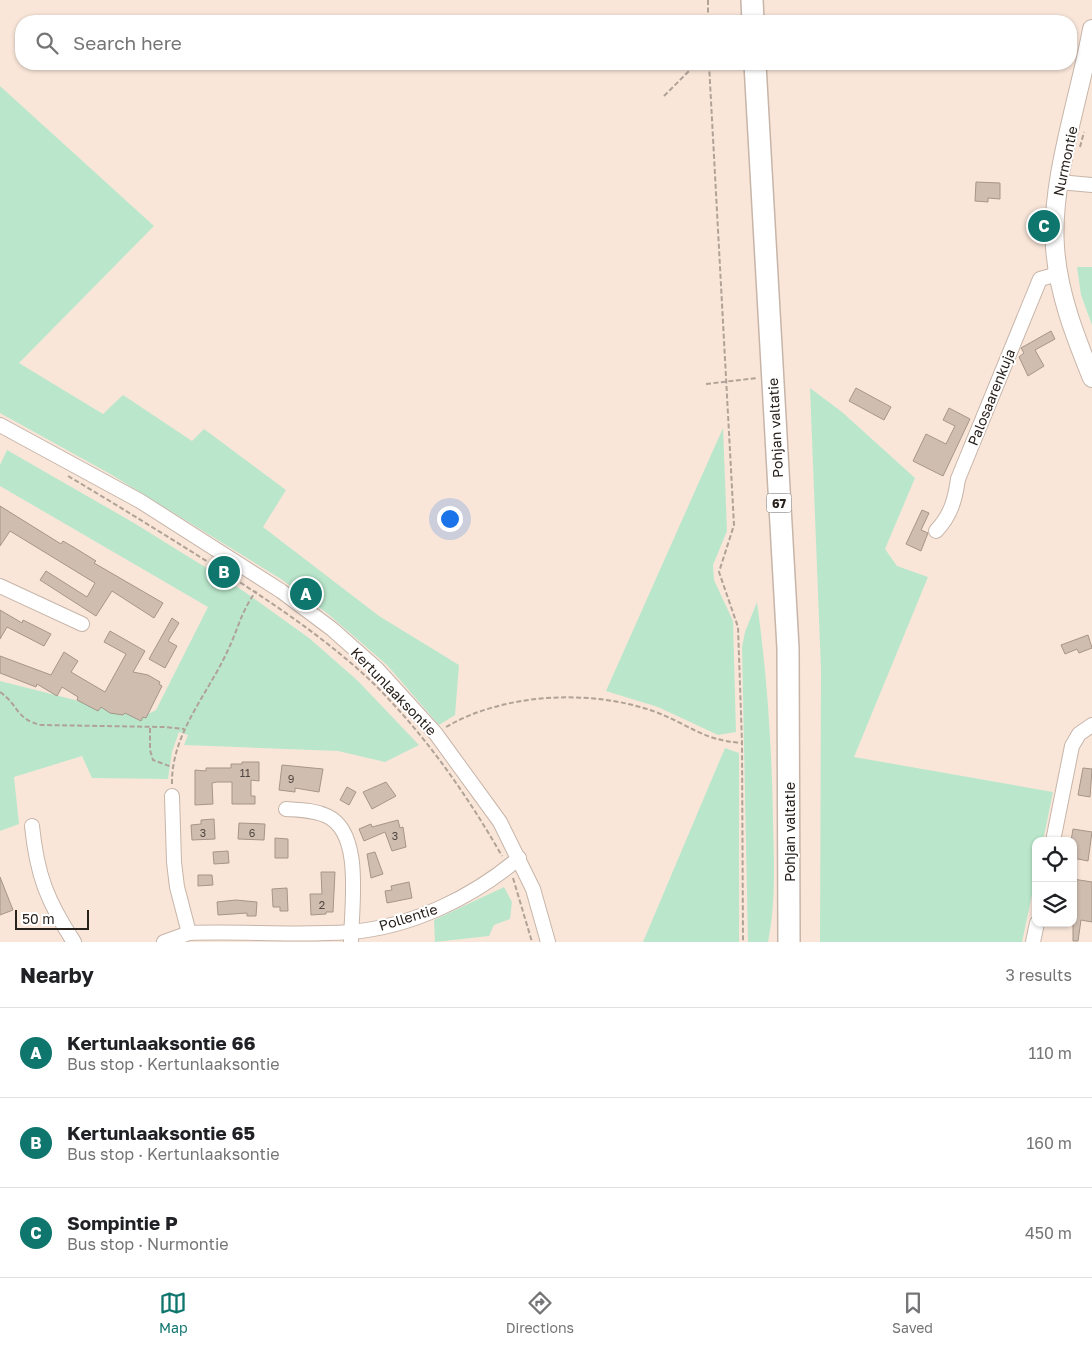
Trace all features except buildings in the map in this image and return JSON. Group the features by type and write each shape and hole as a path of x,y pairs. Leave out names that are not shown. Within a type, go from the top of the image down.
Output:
{"highway":[{"path":"752,0 753,15"},
{"name":"Pohjan valtatie","path":"755,70 788,648 789,942"}],"main road":[{"name":"Nurmontie","path":"1092,29 1059,182 1055,214 1055,246 1058,274 1075,336 1092,378"}],"street":[{"path":"1059,182 1092,184"},
{"name":"Palosaarenkuja","path":"936,531 947,519 954,503 958,479 1040,279 1058,274"},
{"name":"Kertunlaaksontie","path":"2,430 140,501 281,591 332,628 378,670 500,822 514,862 533,889 548,942"},
{"path":"0,586 82,624"},
{"path":"1054,837 1072,746 1080,734 1092,725"},
{"path":"172,796 175,870 189,933"},
{"path":"286,809 308,810 328,816 340,824 347,841 354,874 351,937"},
{"path":"32,826 35,855 44,891 57,917 74,942"},
{"name":"Pollentie","path":"164,942 189,933 351,937 442,907 468,894 514,862"},
{"path":"1033,942 1036,927"}],"path":[{"path":"708,0 708,15"},
{"path":"664,96 690,70"},
{"path":"709,70 734,525 719,572 738,627 742,743 744,942"},
{"path":"1079,151 1085,127"},
{"path":"706,384 772,378"},
{"path":"62,473 304,624 371,682 431,738 462,791 514,862 517,888 532,942"},
{"path":"172,796 172,767 184,729 229,649 242,611 255,592"},
{"path":"0,692 11,701 19,714 28,722 41,725 111,725 184,729"},
{"path":"431,738 459,720 500,704 533,700 592,698 623,703 654,712 699,734 721,742 742,743"},
{"path":"150,728 150,750 153,760 172,767"}],"green space":[{"path":"0,86 154,226 19,363 103,414 123,395 192,441 204,429 286,490 263,527 379,616 459,665 455,715 439,725 387,665 328,614 281,579 112,475 0,413"},
{"path":"1077,267 1092,267 1092,325 1081,295"},
{"path":"810,388 842,412 915,478 885,549 897,566 928,577 854,757 1053,792 1044,837 1032,837 1032,895 1022,942 820,942 821,670"},
{"path":"723,428 727,531 713,565 714,580 733,621 736,732 718,735 658,707 606,691"},
{"path":"7,450 134,523 242,590 309,638 357,680 419,745 385,762 338,751 184,745 188,735 179,732 172,752 168,779 92,778 82,756 14,777 19,824 0,831 0,681 142,717 156,710 208,607 0,486 0,465"},
{"path":"757,602 770,739 774,851 774,882 768,942 748,942 742,647 745,632"},
{"path":"725,748 739,753 739,942 643,942"},
{"path":"504,887 512,902 510,919 494,925 489,936 435,942 434,920"}],"place":[{"name":"Sompintie P","path":"1044,226"},
{"name":"Kertunlaaksontie 65","path":"224,572"},
{"name":"Kertunlaaksontie 66","path":"306,594"}]}
